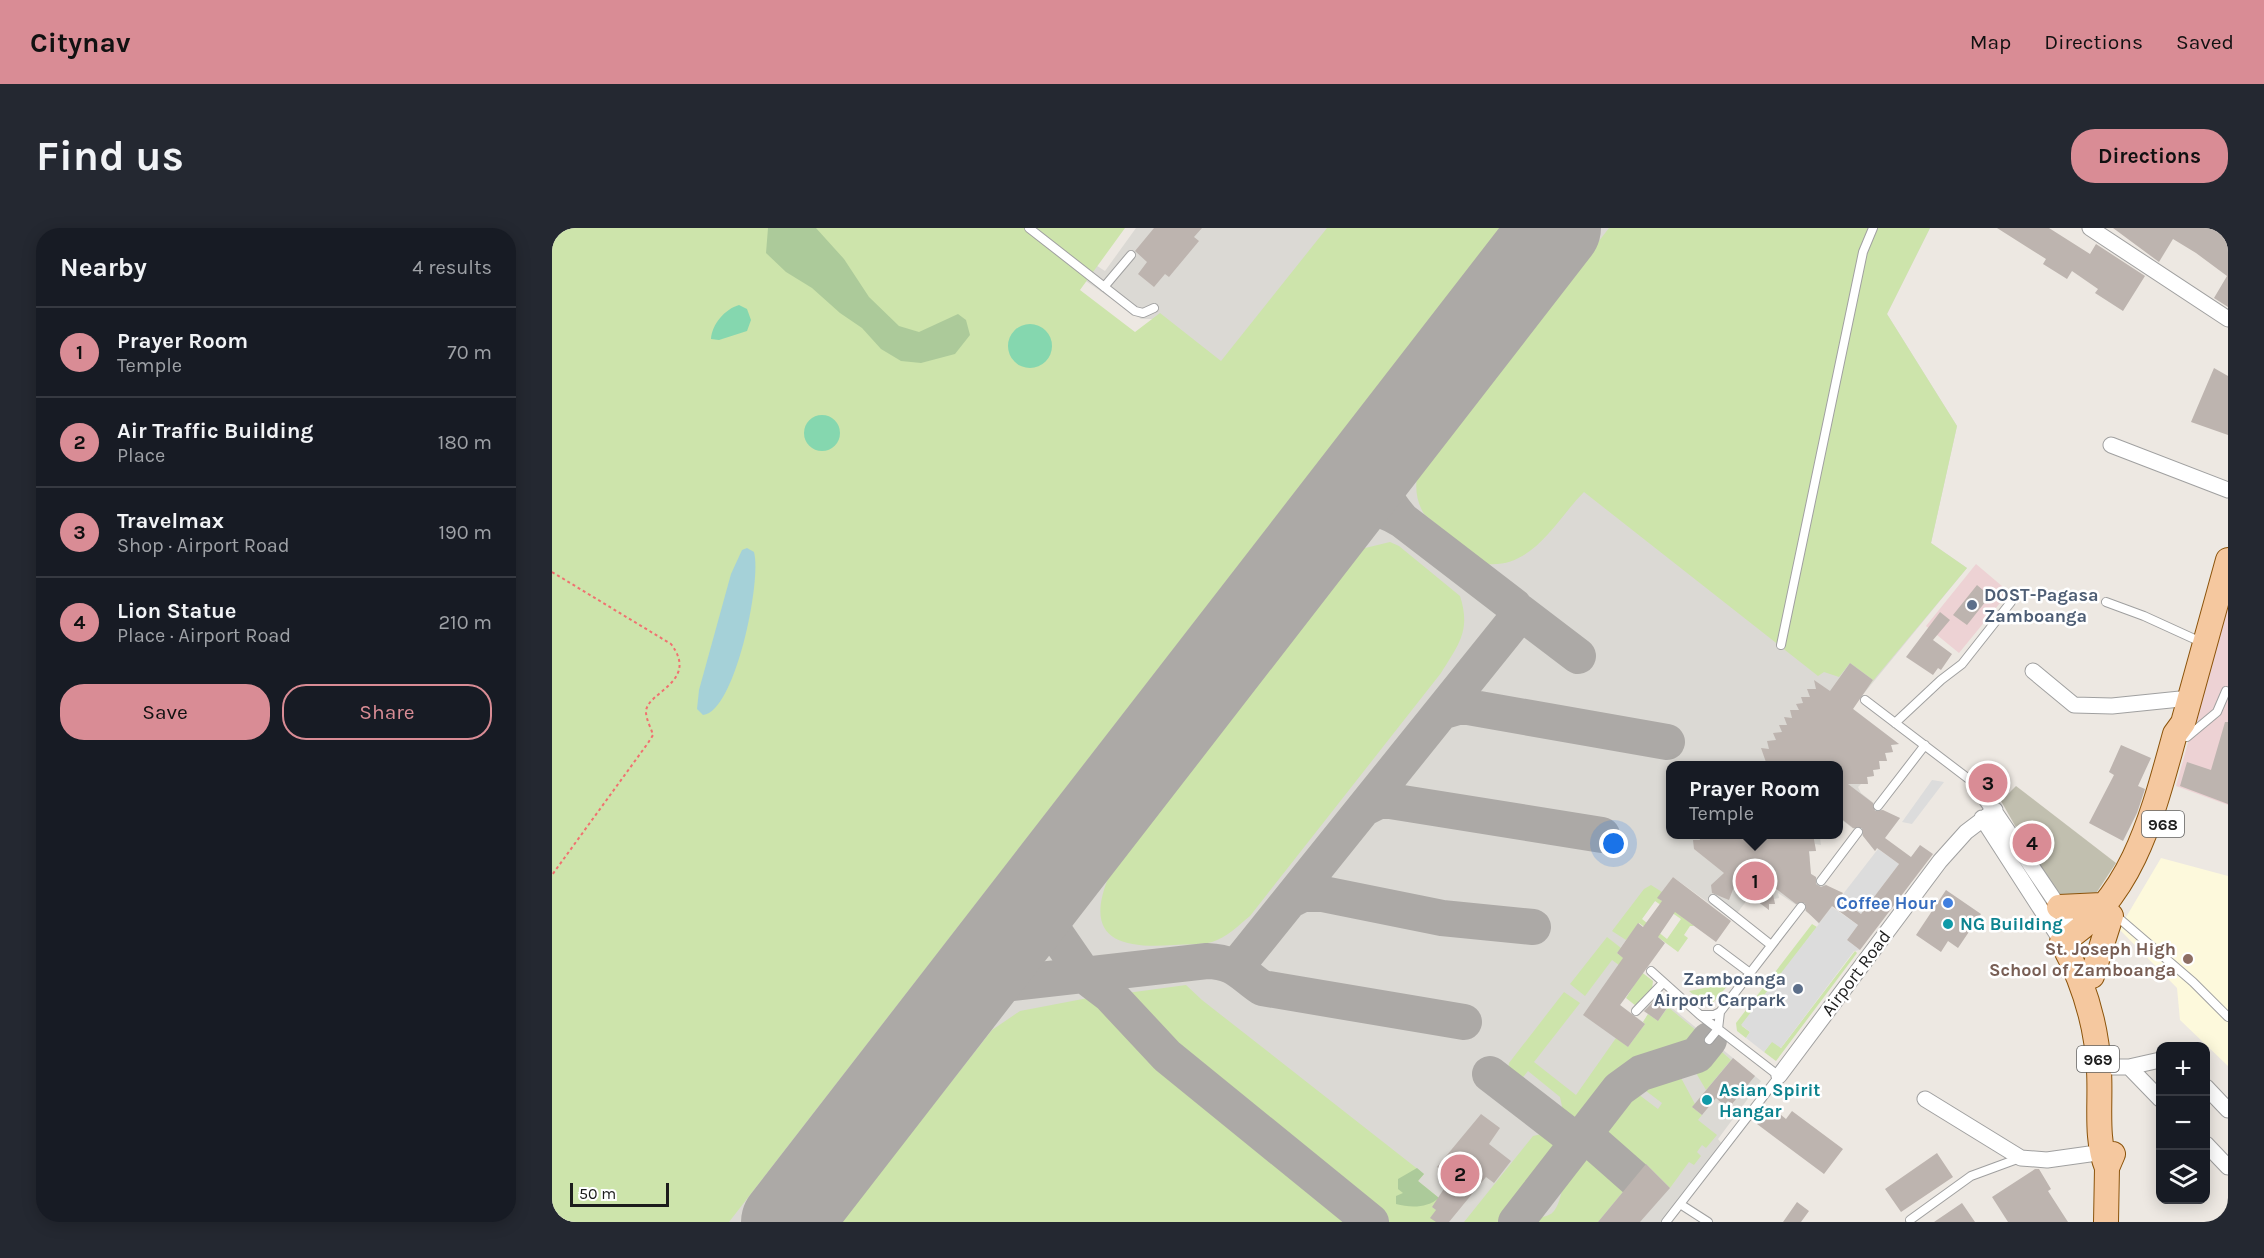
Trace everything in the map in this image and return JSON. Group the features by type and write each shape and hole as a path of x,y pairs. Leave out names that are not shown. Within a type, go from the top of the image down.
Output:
{"main road":[{"name":"968","path":"2071,944 2109,911 2121,880 2143,839 2182,731 2205,644 2219,611 2228,560"},
{"path":"2059,907 2109,911 2091,985"},
{"name":"969","path":"2071,944 2091,985 2121,1067 2107,1157"},
{"name":"969","path":"2091,985 2107,1157 2106,1222"}],"street":[{"path":"2090,228 2228,319"},
{"path":"2111,445 2228,490"},
{"path":"2033,671 2074,705 2112,706 2190,698"},
{"path":"1978,788 1988,814"},
{"name":"969","path":"1988,814 2059,907 2071,944"},
{"name":"969","path":"1988,814 2071,944"},
{"name":"Airport Road","path":"1779,1076 1940,861 1988,814"},
{"path":"2121,1067 2156,1061"},
{"path":"2121,1067 2156,1096"},
{"path":"2210,1092 2228,1110"},
{"path":"1925,1099 2021,1158 2047,1160 2107,1157"},
{"path":"2210,1149 2228,1167"}],"lane":[{"path":"1029,228 1135,311 1143,313 1154,308"},
{"path":"1781,645 1863,252 1873,228"},
{"path":"1104,287 1131,255"},
{"path":"1895,723 1941,680 1962,664 2012,602"},
{"path":"2106,602 2144,616 2205,644"},
{"path":"2182,731 2217,712 2226,691"},
{"path":"1865,700 1978,788"},
{"path":"1878,806 1925,745"},
{"path":"1821,881 1858,832"},
{"path":"1713,899 1772,945"},
{"path":"1700,1015 1714,1015 1720,1012 1801,907"},
{"path":"2109,911 2193,982 2228,1017"},
{"path":"1718,949 1750,973"},
{"path":"1651,971 1700,1015 1779,1076 1666,1222"},
{"path":"1636,1011 1663,983"},
{"path":"1709,1040 1718,1029 1720,1012"},
{"path":"1910,1220 1971,1176 2021,1158"},
{"path":"1680,1204 1708,1222"}],"path":[{"path":"552,572 671,644 678,654 679,667 670,685 647,706 646,712 653,735 552,875"}],"shaded area":[{"path":"1136,228 1930,228 1887,314 1957,426 1931,543 1967,568 1852,708 1899,744 1891,745 1893,752 1885,753 1887,761 1879,761 1880,769 1873,770 1874,776 1867,777 1868,784 1861,784 1858,787 1861,793 1885,812 1900,818 1875,851 1863,836 1843,821 1843,761 1666,761 1666,839 1820,839 1821,845 1815,844 1816,851 1809,852 1810,860 1804,859 1806,870 1829,887 1843,893 1819,924 1810,914 1778,893 1779,898 1774,899 1775,904 1769,904 1769,910 1750,896 1732,920 1673,877 1612,959 1639,980 1620,1005 1643,1022 1648,1014 1643,1011 1655,994 1761,1081 1718,1139 1722,1144 1661,1222 552,1222 1153,319 1141,319 1061,264 1071,249 1105,271"},
{"path":"1976,564 2009,592 1959,653 1926,626"},
{"path":"2228,598 2228,805 2176,786"},
{"path":"1932,780 1944,782 1912,824 1902,822"},
{"path":"2016,786 2116,863 2093,898 2055,896 2001,801"},
{"path":"1878,849 1899,864 1861,914 1840,898"},
{"name":"St. Joseph High School of Zamboanga","path":"2161,858 2228,876 2228,1066 2210,1049 2210,1042 2203,1042 2180,1020 2177,988 2119,929"},
{"name":"Zamboanga Airport Carpark","path":"1832,907 1858,925 1847,940 1860,950 1854,951 1781,1048 1772,1042 1764,1052 1746,1038 1750,1032 1741,1025"}],"green space":[{"path":"552,228 1125,228 1080,290 1135,332 1160,313 1221,361 1327,228 1500,228 729,1222 552,1222"},
{"path":"768,228 816,228 844,259 869,297 899,326 919,332 958,314 966,320 970,335 955,354 921,363 901,361 881,349 862,328 840,313 812,288 786,272 766,253"},
{"path":"1609,228 1930,228 1887,314 1957,426 1931,543 1967,568 1866,689 1873,680 1850,663 1839,677 1824,672 1818,676 1584,492 1530,551 1517,559 1503,563 1486,564 1424,514 1417,496 1417,476"},
{"path":"739,305 747,309 751,320 747,331 719,340 711,339 720,318"},
{"path":"1030,324 1039,325 1046,330 1051,337 1051,355 1046,362 1039,367 1030,368 1021,367 1014,362 1009,355 1008,346 1009,337 1014,330 1021,325"},
{"path":"822,415 835,420 840,433 835,446 822,451 809,446 804,433 809,420"},
{"path":"1390,542 1399,546 1460,596 1464,628 1458,645 1441,673 1250,916 1237,927 1217,940 1198,944 1137,945 1122,942 1111,936 1104,927 1100,914 1102,897 1109,876 1361,549"},
{"path":"1651,885 1662,892 1658,898 1694,926 1690,926 1684,935 1688,938 1678,952 1639,923 1626,940 1612,931 1644,889","holes":["1655,901 1681,919 1667,939 1642,919"]},
{"path":"1812,924 1817,927 1742,1026 1750,1032 1746,1038 1737,1031 1736,1023"},
{"path":"1607,937 1621,948 1617,953 1653,981 1652,989 1636,1006 1626,998 1638,979 1612,960 1585,996 1570,984"},
{"path":"1855,951 1857,953 1776,1061 1764,1052 1772,1041 1781,1048"},
{"path":"1730,983 1709,1007 1689,991"},
{"path":"1186,985 1424,1174 1418,1181 1439,1198 1432,1207 1436,1210 1436,1222 1385,1222 1177,1055 1151,1031 1125,1000 1127,993"},
{"path":"1564,992 1580,1003 1534,1062 1576,1095 1616,1038 1628,1047 1645,1024 1643,1022 1648,1014 1658,1021 1668,1007 1703,1036 1693,1050 1636,1067 1622,1075 1583,1123 1570,1127 1558,1118 1563,1111 1560,1097 1528,1071 1516,1086 1507,1078 1509,1063"},
{"path":"1088,998 1122,1019 1169,1064 1361,1222 841,1222 992,1030 1020,1011"},
{"path":"1714,1045 1731,1060 1706,1090 1692,1066"},
{"path":"1668,1070 1679,1074 1695,1104 1692,1107 1702,1115 1698,1120 1717,1135 1706,1148 1702,1145 1697,1152 1701,1156 1694,1165 1689,1162 1670,1188 1646,1164 1637,1175 1613,1154 1603,1138 1607,1121 1626,1095 1638,1094 1658,1109 1662,1103 1642,1088 1640,1082"},
{"path":"1554,1131 1563,1140 1562,1152 1507,1222 1464,1222 1533,1136"},
{"path":"1587,1150 1601,1154 1632,1181 1598,1222 1529,1222 1554,1211 1571,1162"},
{"path":"1417,1168 1424,1174 1418,1181 1439,1198 1429,1204 1419,1206 1396,1204 1396,1196 1403,1193 1398,1189 1398,1179"}],"water":[{"path":"747,548 754,552 755,567 754,589 744,643 726,692 715,708 703,715 697,709 699,690 731,574 742,550"}],"building":[{"path":"1154,228 1202,228 1194,237 1199,241 1169,277 1165,274 1154,287 1138,274 1147,262 1135,251"},
{"path":"1997,228 2049,228 2090,254 2096,244 2145,276 2123,311 2095,293 2098,289 2072,271 2067,279 2043,264 2046,259"},
{"path":"2113,228 2228,228 2228,307 2214,298 2227,276 2196,253 2173,239 2159,262"},
{"path":"2214,368 2228,376 2228,435 2191,422"},
{"name":"DOST-Pagasa Zamboanga","path":"1977,585 1990,596 1967,625 1953,615"},
{"path":"1940,612 1950,620 1933,640 1952,654 1941,670 1938,668 1933,675 1906,657"},
{"path":"1850,663 1873,680 1853,709 1899,744 1891,745 1893,752 1885,753 1887,761 1879,761 1880,769 1873,770 1874,776 1867,777 1868,784 1848,784 1873,803 1875,811 1883,810 1900,818 1885,838 1911,857 1920,845 1933,854 1860,950 1847,940 1858,925 1832,906 1819,923 1806,911 1805,903 1796,904 1771,885 1775,904 1769,904 1769,910 1735,884 1729,900 1712,893 1711,885 1724,873 1694,849 1693,840 1700,839 1814,839 1816,851 1809,851 1811,874 1816,877 1816,884 1821,887 1826,885 1843,893 1839,898 1861,914 1899,864 1877,848 1875,851 1863,836 1862,828 1853,828 1843,820 1843,761 1766,761 1761,748 1769,749 1767,741 1776,740 1773,733 1782,732 1779,725 1787,725 1784,717 1792,718 1790,710 1799,710 1796,704 1803,703 1801,697 1810,697 1807,689 1816,689 1814,680 1830,691"},
{"path":"2225,722 2228,722 2228,804 2180,786 2187,762 2211,770"},
{"path":"2121,745 2151,758 2138,786 2145,789 2137,813 2123,841 2089,823 2114,775 2109,772"},
{"path":"1673,877 1731,921 1716,942 1675,912 1658,937 1665,943 1620,1005 1645,1024 1628,1047 1583,1015 1623,958 1617,953 1638,923 1643,927 1662,901 1657,898"},
{"name":"NG Building","path":"1946,890 1981,914 1958,948 1948,941 1941,952 1916,935"},
{"path":"1658,997 1669,1005 1658,1021 1644,1011"},
{"path":"1733,1058 1755,1076 1732,1104 1728,1101 1724,1105 1716,1098 1702,1115 1692,1107"},
{"path":"1770,1106 1786,1119 1792,1111 1843,1149 1824,1174 1757,1124"},
{"path":"1481,1114 1500,1128 1489,1144 1511,1161 1494,1183 1486,1177 1449,1222 1436,1222 1430,1218 1436,1210 1432,1207 1451,1178 1437,1167"},
{"path":"1937,1153 1953,1177 1901,1212 1885,1189"},
{"path":"1646,1164 1670,1188 1640,1222 1598,1222"},
{"path":"2035,1169 2039,1169 2051,1189 2048,1191 2068,1222 2008,1222 1992,1197"},
{"path":"1797,1202 1809,1211 1801,1222 1783,1222"},
{"path":"1962,1203 1975,1222 1934,1222"}],"taxiway":[{"path":"1389,443 1380,475 1381,484 1387,501 1402,520"},
{"path":"1236,967 1520,614 1514,606 1393,515 1367,508 1350,510 1332,518"},
{"path":"1519,611 1578,656"},
{"path":"1441,712 1458,707 1468,707 1667,742"},
{"path":"1363,809 1379,801 1390,801 1602,835"},
{"path":"1048,883 1045,902 1054,931 1085,976 1110,995 1167,1056 1371,1222"},
{"path":"1289,901 1303,894 1323,894 1442,918 1533,927"},
{"path":"963,994 995,985 1207,961 1231,966 1262,988 1464,1022"},
{"path":"1516,1222 1619,1089 1641,1073 1697,1055 1709,1040"},
{"path":"1490,1074 1578,1142"},
{"path":"1584,1134 1634,1178"}],"runway":[{"path":"786,1222 1556,228"}],"place":[{"name":"DOST-Pagasa Zamboanga","path":"1972,605"},
{"name":"Travelmax","path":"1988,783"},
{"name":"Lion Statue","path":"2032,843"},
{"name":"Prayer Room","path":"1755,881"},
{"name":"Coffee Hour","path":"1948,903"},
{"name":"NG Building","path":"1948,924"},
{"name":"St. Joseph High School of Zamboanga","path":"2188,959"},
{"name":"Zamboanga Airport Carpark","path":"1798,989"},
{"name":"Asian Spirit Hangar","path":"1707,1100"},
{"name":"Air Traffic Building","path":"1460,1174"}]}
